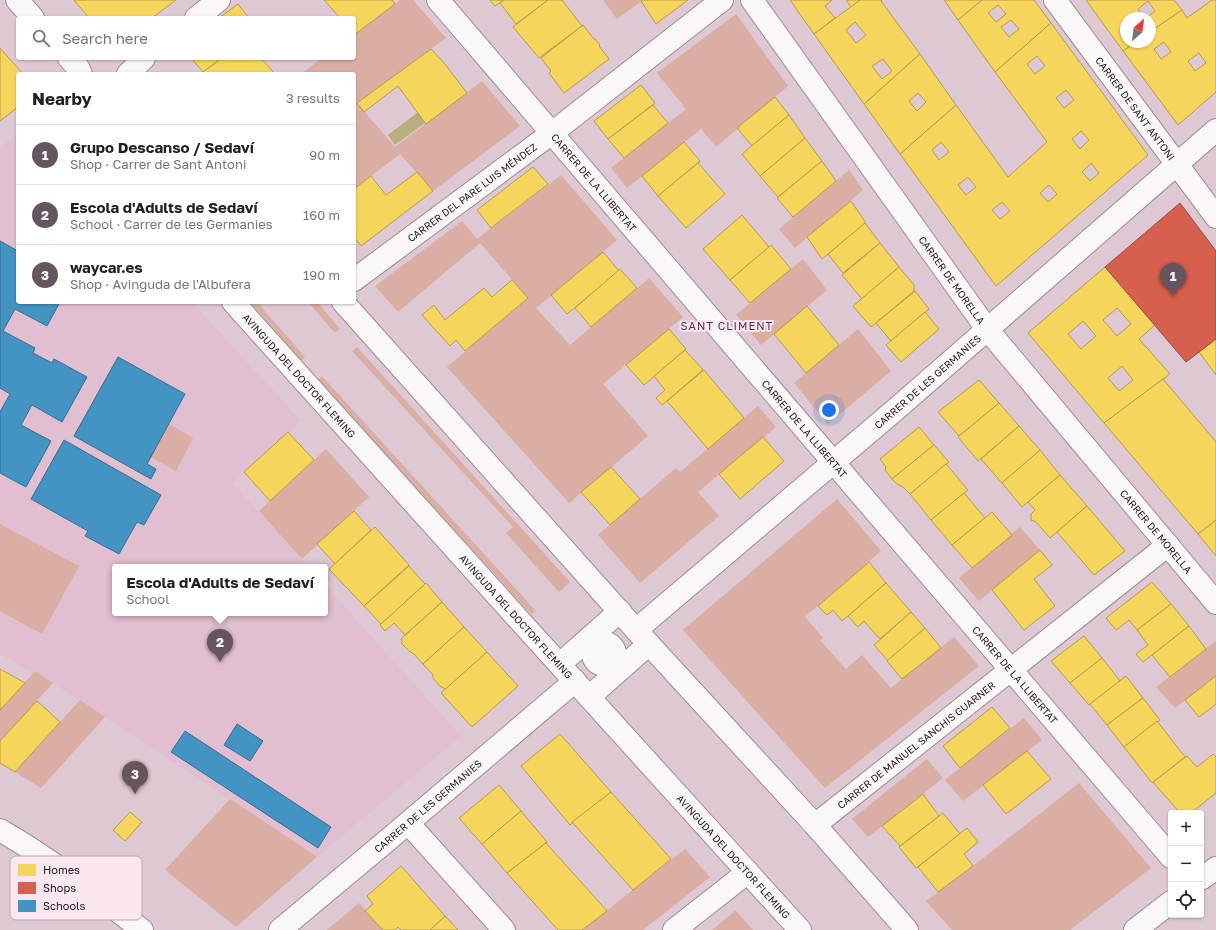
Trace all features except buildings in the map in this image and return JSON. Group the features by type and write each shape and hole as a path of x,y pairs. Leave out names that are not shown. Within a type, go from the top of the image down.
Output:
{"street":[{"path":"17,0 31,16"},
{"path":"199,16 219,0"},
{"name":"CARRER DE LA LLIBERTAT","path":"438,0 1168,854"},
{"name":"CARRER DEL PARE LUIS MÉNDEZ","path":"356,279 552,133 722,0"},
{"name":"CARRER DE MORELLA","path":"752,0 987,328 1216,603"},
{"name":"CARRER DE SANT ANTONI","path":"1055,0 1216,217"},
{"path":"130,72 142,60"},
{"name":"CARRER DE LES GERMANIES","path":"280,930 408,823 582,689 643,637 833,463 1216,130"},
{"name":"AVINGUDA DEL DOCTOR FLEMING","path":"235,304 800,930"},
{"path":"345,304 908,930"},
{"name":"CARRER DE MANUEL SANCHIS GUARNER","path":"815,825 1168,545"},
{"path":"560,664 620,611"},
{"path":"408,823 504,930"},
{"path":"3,838 40,856"},
{"path":"1204,877 1216,868"},
{"path":"674,930 748,872"},
{"path":"1135,930 1168,904"},
{"path":"129,920 142,930"}],"shaded area":[{"path":"400,0 413,0 446,38 357,103 395,147 482,81 520,126 433,191 400,154 356,187 356,72 304,72 319,60 356,60 356,33"},
{"path":"603,0 643,0 617,19"},
{"path":"736,14 788,86 716,147 701,129 627,188 611,168 686,109 657,73"},
{"path":"418,112 425,123 395,145 388,135"},
{"path":"16,135 16,304 194,304 301,421 233,483 306,564 112,564 112,616 328,616 328,588 461,736 317,857 36,672 34,673 0,654 0,147"},
{"path":"849,170 863,190 795,248 779,229"},
{"path":"561,175 617,240 536,308 570,345 649,278 683,317 603,384 648,436 569,503 447,367 528,298 480,243 398,312 375,286 462,221 477,239"},
{"path":"803,259 827,290 761,345 736,315"},
{"path":"252,304 259,304 305,357 301,361"},
{"path":"310,304 319,304 340,329 335,333"},
{"path":"858,329 891,371 828,424 794,383"},
{"path":"357,347 570,582 559,592 506,533 513,527 352,351"},
{"path":"322,376 536,611 532,615 318,380"},
{"path":"758,406 776,427 698,492 719,516 640,583 598,535 676,468 680,472"},
{"path":"169,424 193,438 176,471 150,457"},
{"path":"326,449 369,497 302,559 259,511"},
{"path":"837,499 881,551 805,617 823,638 820,640 846,669 862,655 891,688 954,637 979,666 825,788 683,630"},
{"path":"0,524 79,566 42,634 0,611"},
{"path":"1020,527 1040,550 979,601 959,578"},
{"path":"1216,641 1216,676 1175,708 1156,687"},
{"path":"35,671 53,683 0,741 0,710"},
{"path":"80,700 105,717 41,788 15,772"},
{"path":"1024,718 1042,740 963,801 945,780"},
{"path":"927,759 943,778 868,837 852,819"},
{"path":"1079,783 1151,868 1070,930 952,930 926,901"},
{"path":"230,799 317,857 236,927 165,870"},
{"path":"685,849 710,877 643,930 582,930"},
{"path":"359,903 383,930 327,930"},
{"path":"735,911 753,930 712,930"}],"place":[{"name":"Grupo Descanso / Sedaví","path":"1173,296"},
{"name":"Escola d'Adults de Sedaví","path":"220,662"},
{"name":"waycar.es","path":"135,794"}],"district":[{"name":"SANT CLIMENT","path":"727,326"}]}
